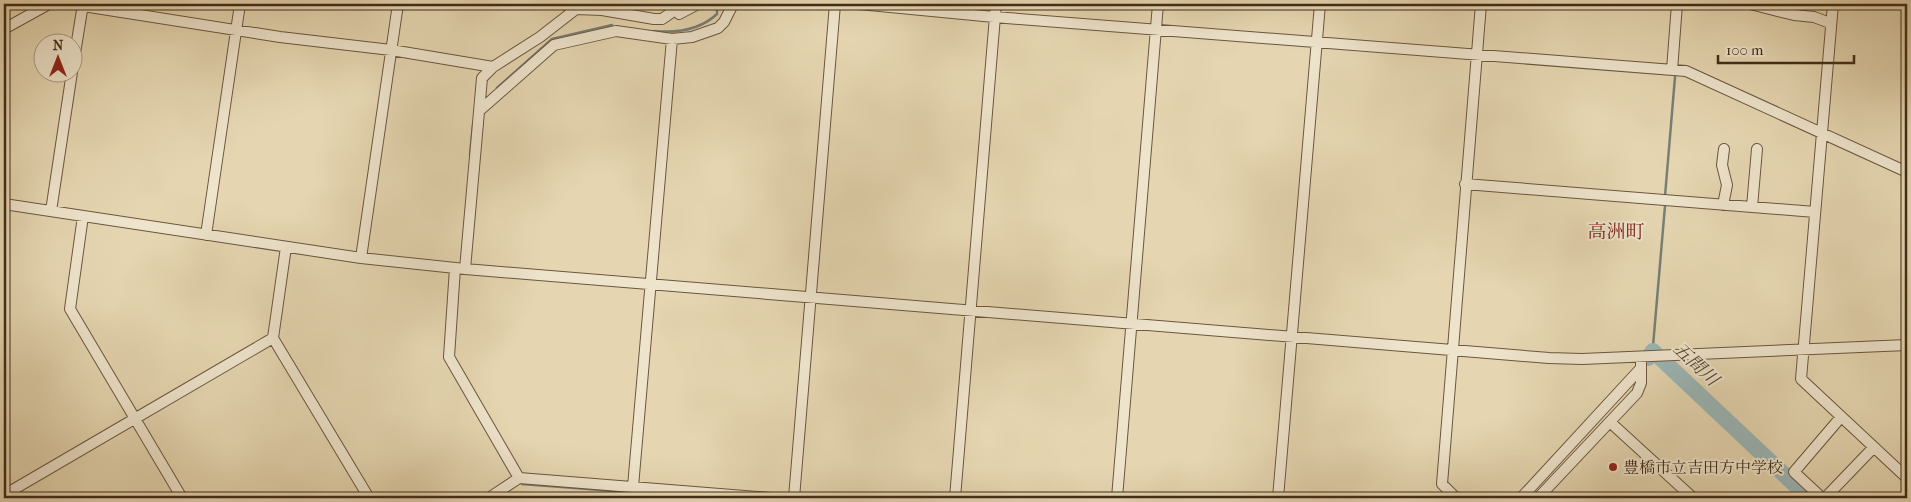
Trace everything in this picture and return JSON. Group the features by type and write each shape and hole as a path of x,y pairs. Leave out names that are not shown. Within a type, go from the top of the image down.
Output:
{"street":[{"path":"4,29 49,4"},
{"path":"206,235 240,4"},
{"path":"361,258 398,4"},
{"path":"563,4 576,9 602,10 662,18 672,18 698,4"},
{"path":"662,18 684,4"},
{"path":"479,111 554,45 616,31 672,40 692,37 718,28 724,22 733,4"},
{"path":"794,498 836,4"},
{"path":"859,4 994,17 1686,71 1907,172"},
{"path":"955,498 996,4"},
{"path":"1117,498 1158,4"},
{"path":"1278,498 1320,4"},
{"path":"1456,498 1442,484 1451,349 1481,4"},
{"path":"1672,70 1677,4"},
{"path":"1750,4 1794,15 1814,17 1830,23"},
{"path":"1833,4 1801,379 1907,478"},
{"path":"79,32 83,5 280,37 391,50 493,67"},
{"path":"519,478 449,357 482,78 493,67 540,37 576,9"},
{"path":"632,498 672,40"},
{"path":"51,211 70,82"},
{"path":"1723,205 1727,185 1722,165 1724,150"},
{"path":"1752,207 1757,150"},
{"path":"1465,184 1815,212"},
{"path":"4,204 361,258 460,268 1574,359 1907,345"},
{"path":"83,216 70,308 182,498"},
{"path":"286,247 273,338 369,498"},
{"path":"4,495 273,338"},
{"path":"1538,498 1637,393 1641,383 1641,357"},
{"path":"1521,498 1641,368"},
{"path":"1842,417 1794,472 1823,498 1874,447"},
{"path":"1610,422 1693,498"},
{"path":"489,498 519,478 771,498"}],"waterway":[{"path":"654,31 679,31 703,24 717,14 717,4"},
{"path":"497,88 552,39 612,25"},
{"path":"1665,196 1675,77"},
{"path":"470,155 473,125"},
{"path":"1653,346 1665,206"},
{"name":"五間川","path":"1648,358 1653,351 1809,498"},
{"path":"522,484 627,492"}],"place":[{"name":"豊橋市立吉田方中学校","path":"1613,467"}],"district":[{"name":"高洲町","path":"1616,231"}]}
